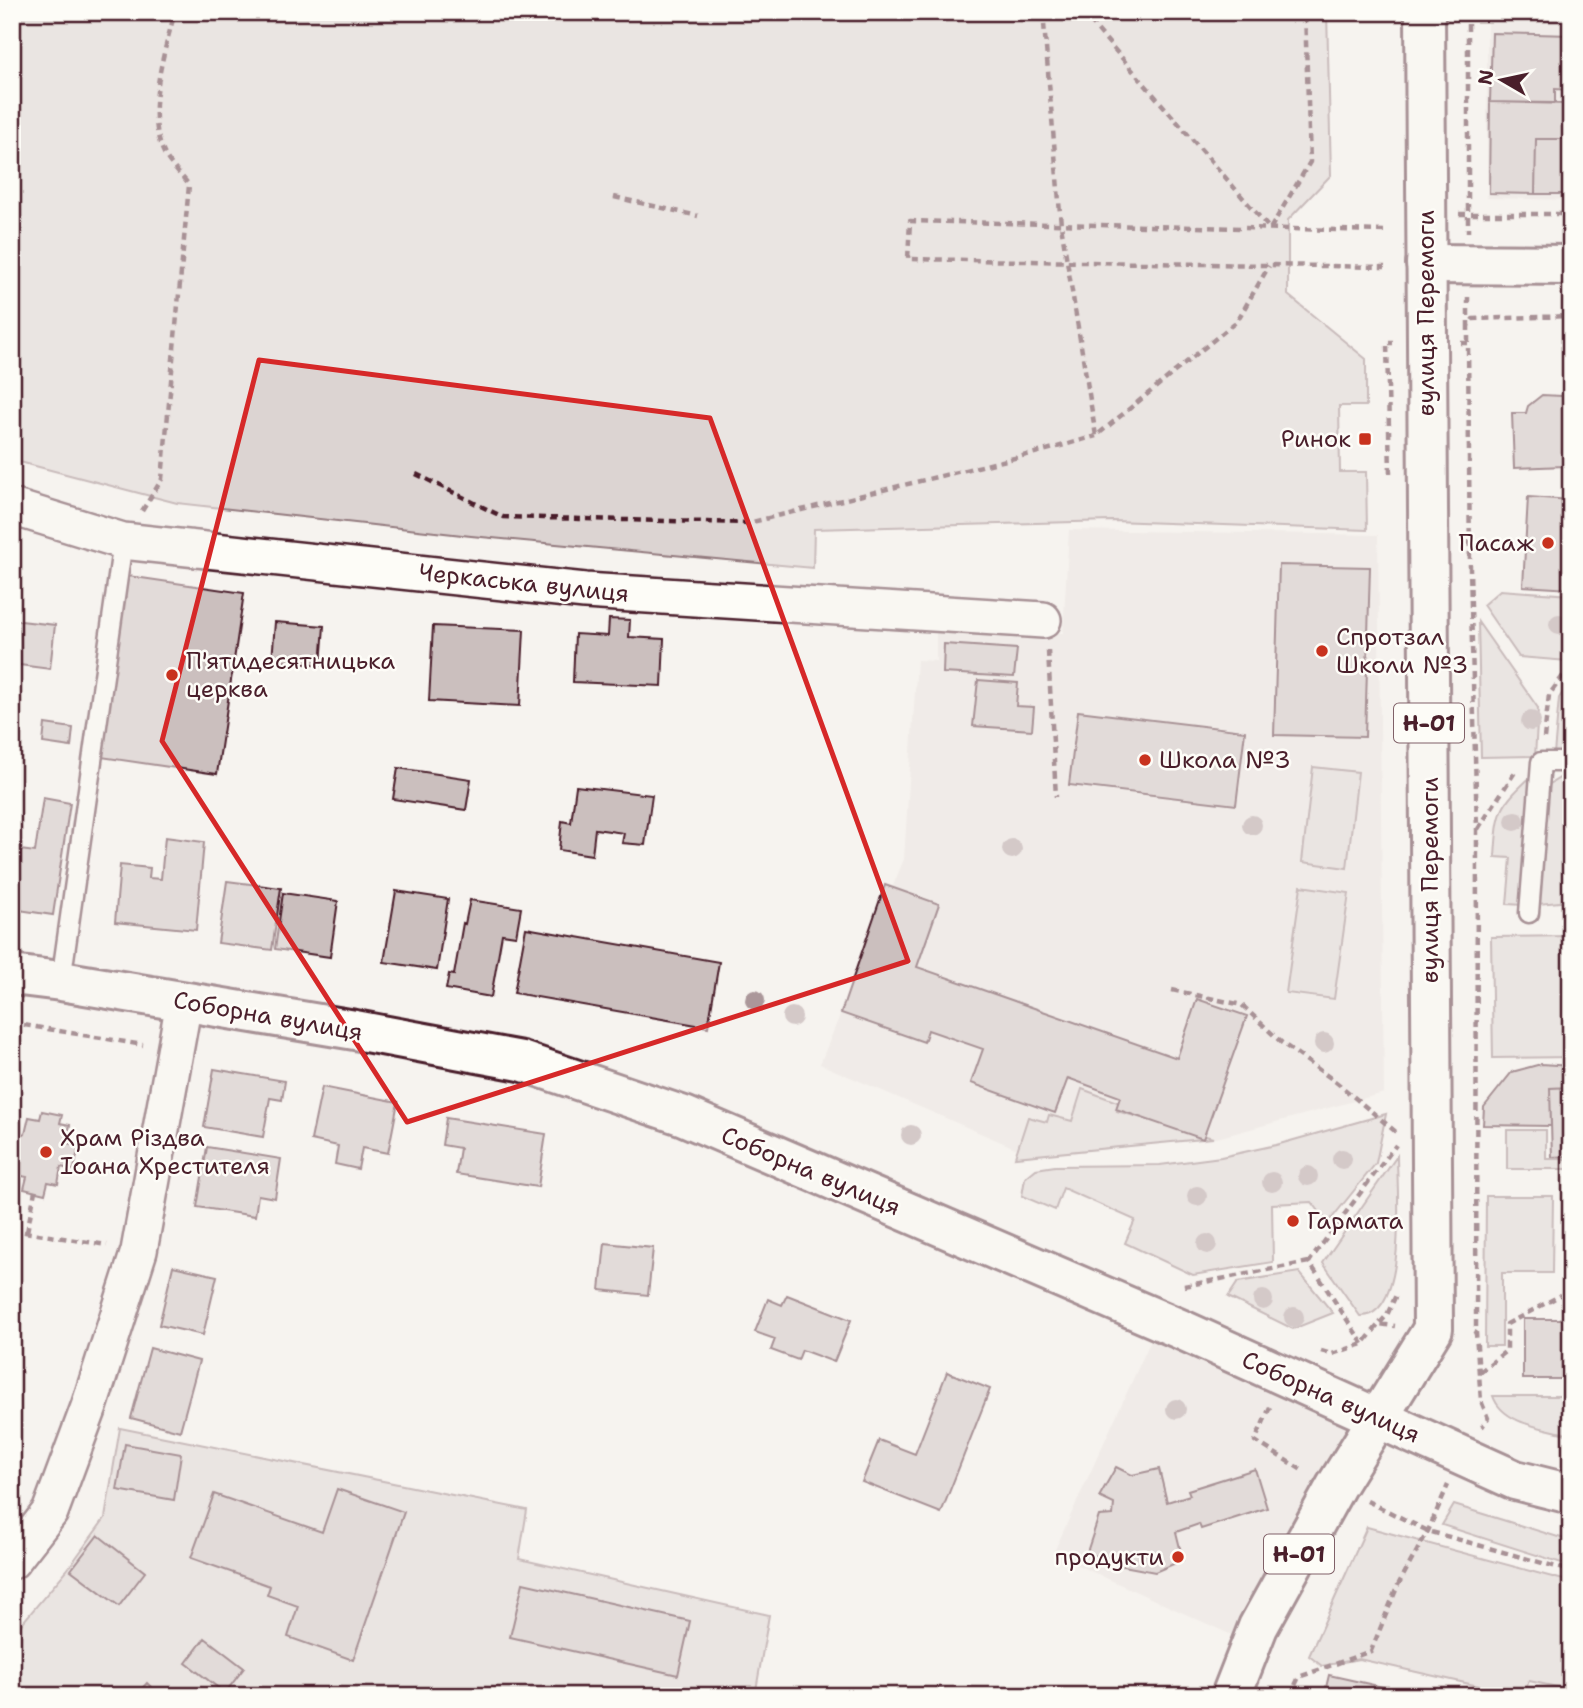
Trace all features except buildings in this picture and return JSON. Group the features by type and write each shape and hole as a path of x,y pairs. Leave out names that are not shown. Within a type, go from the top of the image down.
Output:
{"main road":[{"name":"вулиця Перемоги","path":"1231,1696 1258,1627 1336,1486 1433,1329 1425,12"},
{"path":"1426,264 1571,265"},
{"name":"Соборна вулиця","path":"12,975 61,981 521,1061 684,1116 1180,1329 1515,1480 1571,1494"}],"street":[{"name":"Черкаська вулиця","path":"12,507 122,541 586,592 1043,620"},
{"path":"12,1561 50,1512 89,1407 139,1251 184,1002"}],"lane":[{"path":"61,981 122,541"},
{"path":"1530,913 1541,762 1571,762"}],"path":[{"path":"122,541 162,479 189,185 165,155 155,121 158,86 175,12"},
{"path":"1043,12 1061,225 1096,436"},
{"path":"1082,12 1270,229"},
{"path":"1270,229 1310,162 1305,12"},
{"path":"1468,12 1468,343"},
{"path":"614,197 698,216"},
{"path":"1468,213 1571,214"},
{"path":"1384,231 909,221 908,259 1385,268"},
{"path":"416,474 503,517 748,523 1043,451 1096,436 1237,321 1269,265"},
{"path":"1468,326 1473,318 1480,317 1571,316"},
{"path":"1043,620 1051,664 1056,797"},
{"path":"1172,989 1242,1005 1282,1043 1336,1082 1401,1137"},
{"path":"12,1023 146,1045"},
{"path":"27,1232 34,1191"},
{"path":"12,1230 139,1251"},
{"path":"1184,1286 1309,1262"},
{"path":"1480,1372 1507,1350 1507,1324 1561,1295"},
{"path":"1336,1486 1428,1531 1571,1571"},
{"path":"1290,1696 1299,1677 1371,1651 1398,1585 1428,1531"}],"highlighted area":[{"path":"259,360 710,418 908,961 407,1122 162,741"}],"shaded area":[{"path":"12,12 1327,12 1331,175 1288,220 1288,295 1366,359 1366,406 1339,406 1340,472 1366,472 1367,530 1112,521 814,529 813,568 471,536 177,503 12,460"},
{"path":"1487,12 1571,12 1571,200 1487,198"},
{"name":"Школа №3","path":"1069,530 1378,535 1384,1093 1217,1138 1015,1148 820,1064 904,859 917,660 936,661 936,627 1063,633"},
{"path":"1500,590 1571,595 1571,656 1568,661 1519,657 1483,605"},
{"path":"1478,622 1538,708 1535,756 1481,757"},
{"path":"1571,681 1571,754 1554,754 1559,698"},
{"path":"1313,767 1358,772 1347,868 1302,862"},
{"path":"1535,773 1524,905 1507,904 1511,858 1495,857 1499,818 1507,801"},
{"path":"1566,774 1571,774 1571,901 1538,904 1544,797 1550,784"},
{"path":"1301,886 1349,893 1334,999 1286,993"},
{"path":"1571,936 1571,1057 1493,1058 1491,937"},
{"path":"1082,1089 1120,1103 1117,1111 1213,1138 1015,1157 1028,1117 1047,1122 1049,1115 1072,1121"},
{"path":"1386,1114 1376,1163 1328,1223 1312,1202 1272,1204 1273,1262 1193,1275 1125,1243 1135,1220 1063,1188 1055,1210 1022,1196 1025,1178 1036,1169 1055,1166 1160,1165 1221,1157 1276,1145"},
{"path":"1507,1130 1546,1130 1546,1159 1571,1159 1571,1169 1507,1169"},
{"path":"1397,1156 1398,1221 1393,1275 1386,1296 1376,1311 1360,1316 1323,1263"},
{"path":"1486,1196 1553,1196 1552,1273 1502,1273 1502,1346 1485,1346"},
{"path":"1299,1272 1333,1313 1293,1329 1228,1297 1238,1282"},
{"path":"1156,1329 1369,1423 1245,1641 1053,1554"},
{"path":"1493,1396 1571,1396 1571,1435 1515,1419 1498,1406"},
{"path":"120,1428 527,1510 519,1559 769,1615 755,1696 12,1696 12,1635 67,1570 105,1518"},
{"path":"1454,1505 1571,1541 1571,1566 1442,1525"},
{"path":"1367,1527 1571,1582 1571,1690 1529,1681 1523,1696 1359,1659 1322,1666 1309,1656"}],"place":[{"name":"Ринок","path":"1365,439"},
{"name":"Пасаж","path":"1548,543"},
{"name":"Спротзал Школи №3","path":"1322,651"},
{"name":"П'ятидесятницька церква","path":"172,675"},
{"name":"Школа №3","path":"1145,760"},
{"name":"Храм Різдва Іоана Хрестителя","path":"46,1152"},
{"name":"Гармата","path":"1293,1221"},
{"name":"продукти","path":"1178,1557"}]}
